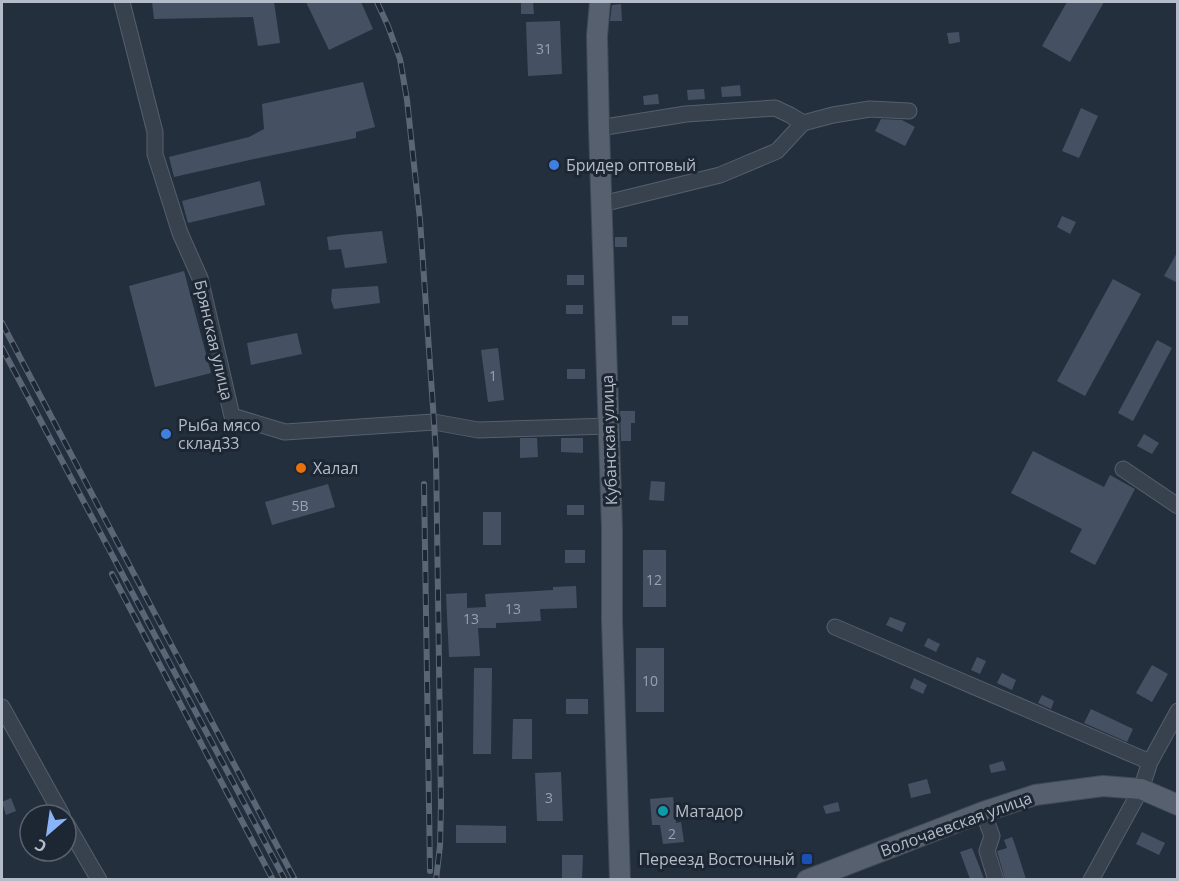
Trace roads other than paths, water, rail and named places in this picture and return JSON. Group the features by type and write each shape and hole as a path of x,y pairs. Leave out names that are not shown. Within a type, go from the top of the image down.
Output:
{"main road":[{"name":"Кубанская улица","path":"600,2 597,36 599,128 620,879"},
{"name":"Волочаевская улица","path":"807,879 983,812 1035,795 1104,786 1141,789 1178,805"}],"street":[{"name":"Брянская улица","path":"122,2 155,132 154,154 180,233 200,278 232,416 285,432 434,422 478,430 609,426"},
{"path":"599,128 686,114 775,108 802,123"},
{"path":"602,204 720,175 777,151 802,123 870,109 909,111"},
{"path":"1123,469 1178,506"},
{"path":"835,627 1150,762"},
{"path":"2,707 7,727 54,803"},
{"path":"1090,879 1141,789 1150,762 1178,711"},
{"path":"983,812 992,837 987,851 996,879"},
{"path":"78,843 99,879"}],"railway":[{"path":"377,2 400,59 407,100 420,220 434,422 441,805 436,880"},
{"path":"2,323 295,880"},
{"path":"2,348 285,880"},
{"path":"424,484 430,871"},
{"path":"112,574 273,880"}],"place":[{"name":"Бридер оптовый","path":"554,165"},
{"name":"Рыба мясо склад33","path":"166,434"},
{"name":"Халал","path":"301,468"},
{"name":"Матадор","path":"663,811"},
{"name":"Переезд Восточный","path":"807,859"}]}
